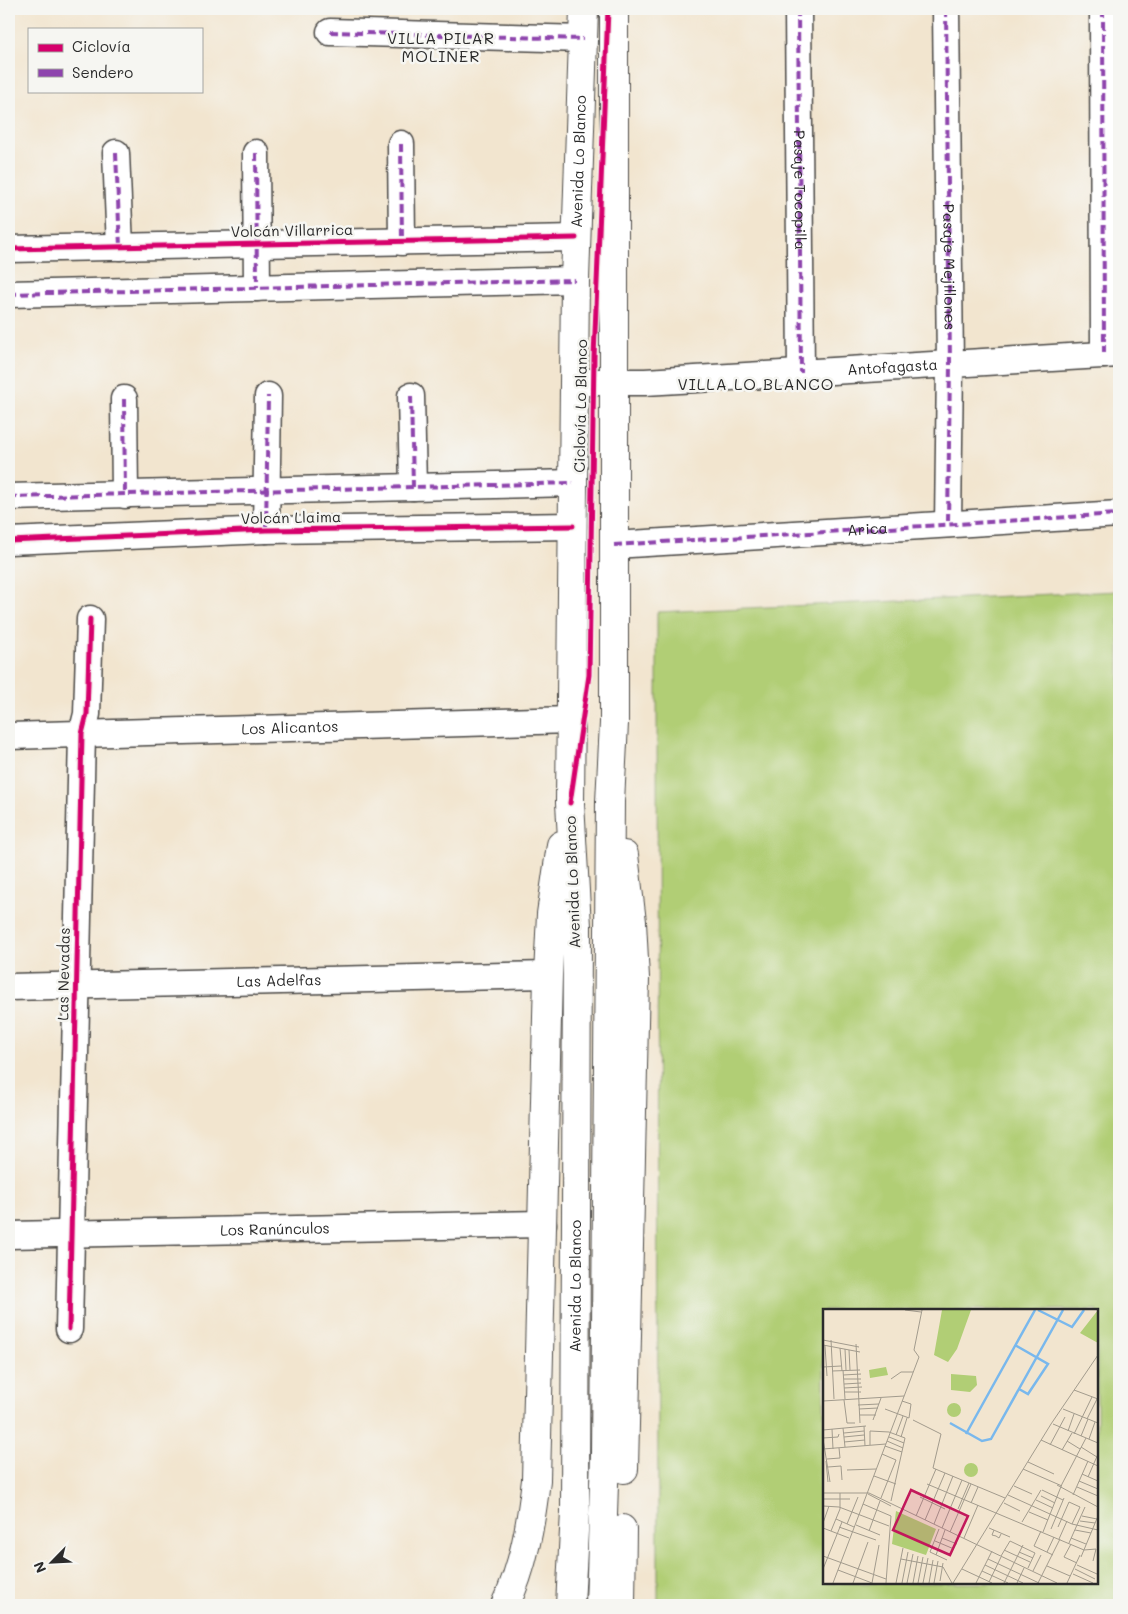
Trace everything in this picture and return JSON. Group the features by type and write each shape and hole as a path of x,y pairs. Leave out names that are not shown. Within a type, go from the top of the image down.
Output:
{"main road":[{"name":"Avenida Lo Blanco","path":"570,1605 575,1512 577,926 570,803 575,280 584,9"},
{"name":"Avenida Lo Blanco","path":"600,1605 604,1511 610,802 614,724 614,9"},
{"path":"610,802 626,868 635,978 622,1605"},
{"path":"505,1605 516,1580 532,1517 536,1480 548,975 556,873 570,803"}],"street":[{"name":"Pasaje Tocopilla","path":"798,9 801,373"},
{"name":"Pasaje Mejillones","path":"946,9 950,364 948,524"},
{"path":"1103,9 1112,355"},
{"path":"330,32 583,38"},
{"path":"401,144 402,242"},
{"path":"116,153 120,247"},
{"path":"256,153 257,288"},
{"name":"Volcán Villarrica","path":"9,249 576,238"},
{"path":"9,294 575,280"},
{"name":"Antofagasta","path":"575,382 614,382 801,373 1112,355"},
{"path":"266,530 268,396"},
{"path":"411,396 413,487"},
{"path":"124,399 125,495"},
{"name":"Volcán Llaima","path":"9,497 574,483"},
{"name":"Arica","path":"614,544 1119,514"},
{"name":"Volcán Llaima","path":"9,541 266,530 573,526"},
{"name":"Las Nevadas","path":"69,1329 82,734 87,714 90,619"},
{"name":"Los Alicantos","path":"9,736 571,720"},
{"name":"Las Adelfas","path":"9,988 548,975"},
{"name":"Los Ranúnculos","path":"9,1235 543,1224"}],"green space":[{"path":"1119,591 1119,1605 658,1605 657,612"}],"marked path":[{"path":"798,9 801,373"},
{"path":"946,9 950,364 948,524"},
{"path":"1103,9 1104,355"},
{"path":"330,32 583,39"},
{"path":"401,144 402,242"},
{"path":"116,153 120,247"},
{"path":"256,153 257,288"},
{"path":"9,294 575,280"},
{"path":"266,530 268,396"},
{"path":"411,396 413,487"},
{"path":"124,399 125,495"},
{"path":"9,497 573,483"},
{"path":"614,545 1119,514"}],"cycle path":[{"name":"Ciclovía Lo Blanco","path":"570,803 589,675 594,357 608,9"},
{"path":"9,249 576,238"},
{"path":"9,541 266,530 573,526"},
{"path":"69,1329 82,734 87,714 90,619"}],"district":[{"name":"VILLA PILAR MOLINER","path":"441,47"},
{"name":"VILLA LO BLANCO","path":"756,384"}]}
